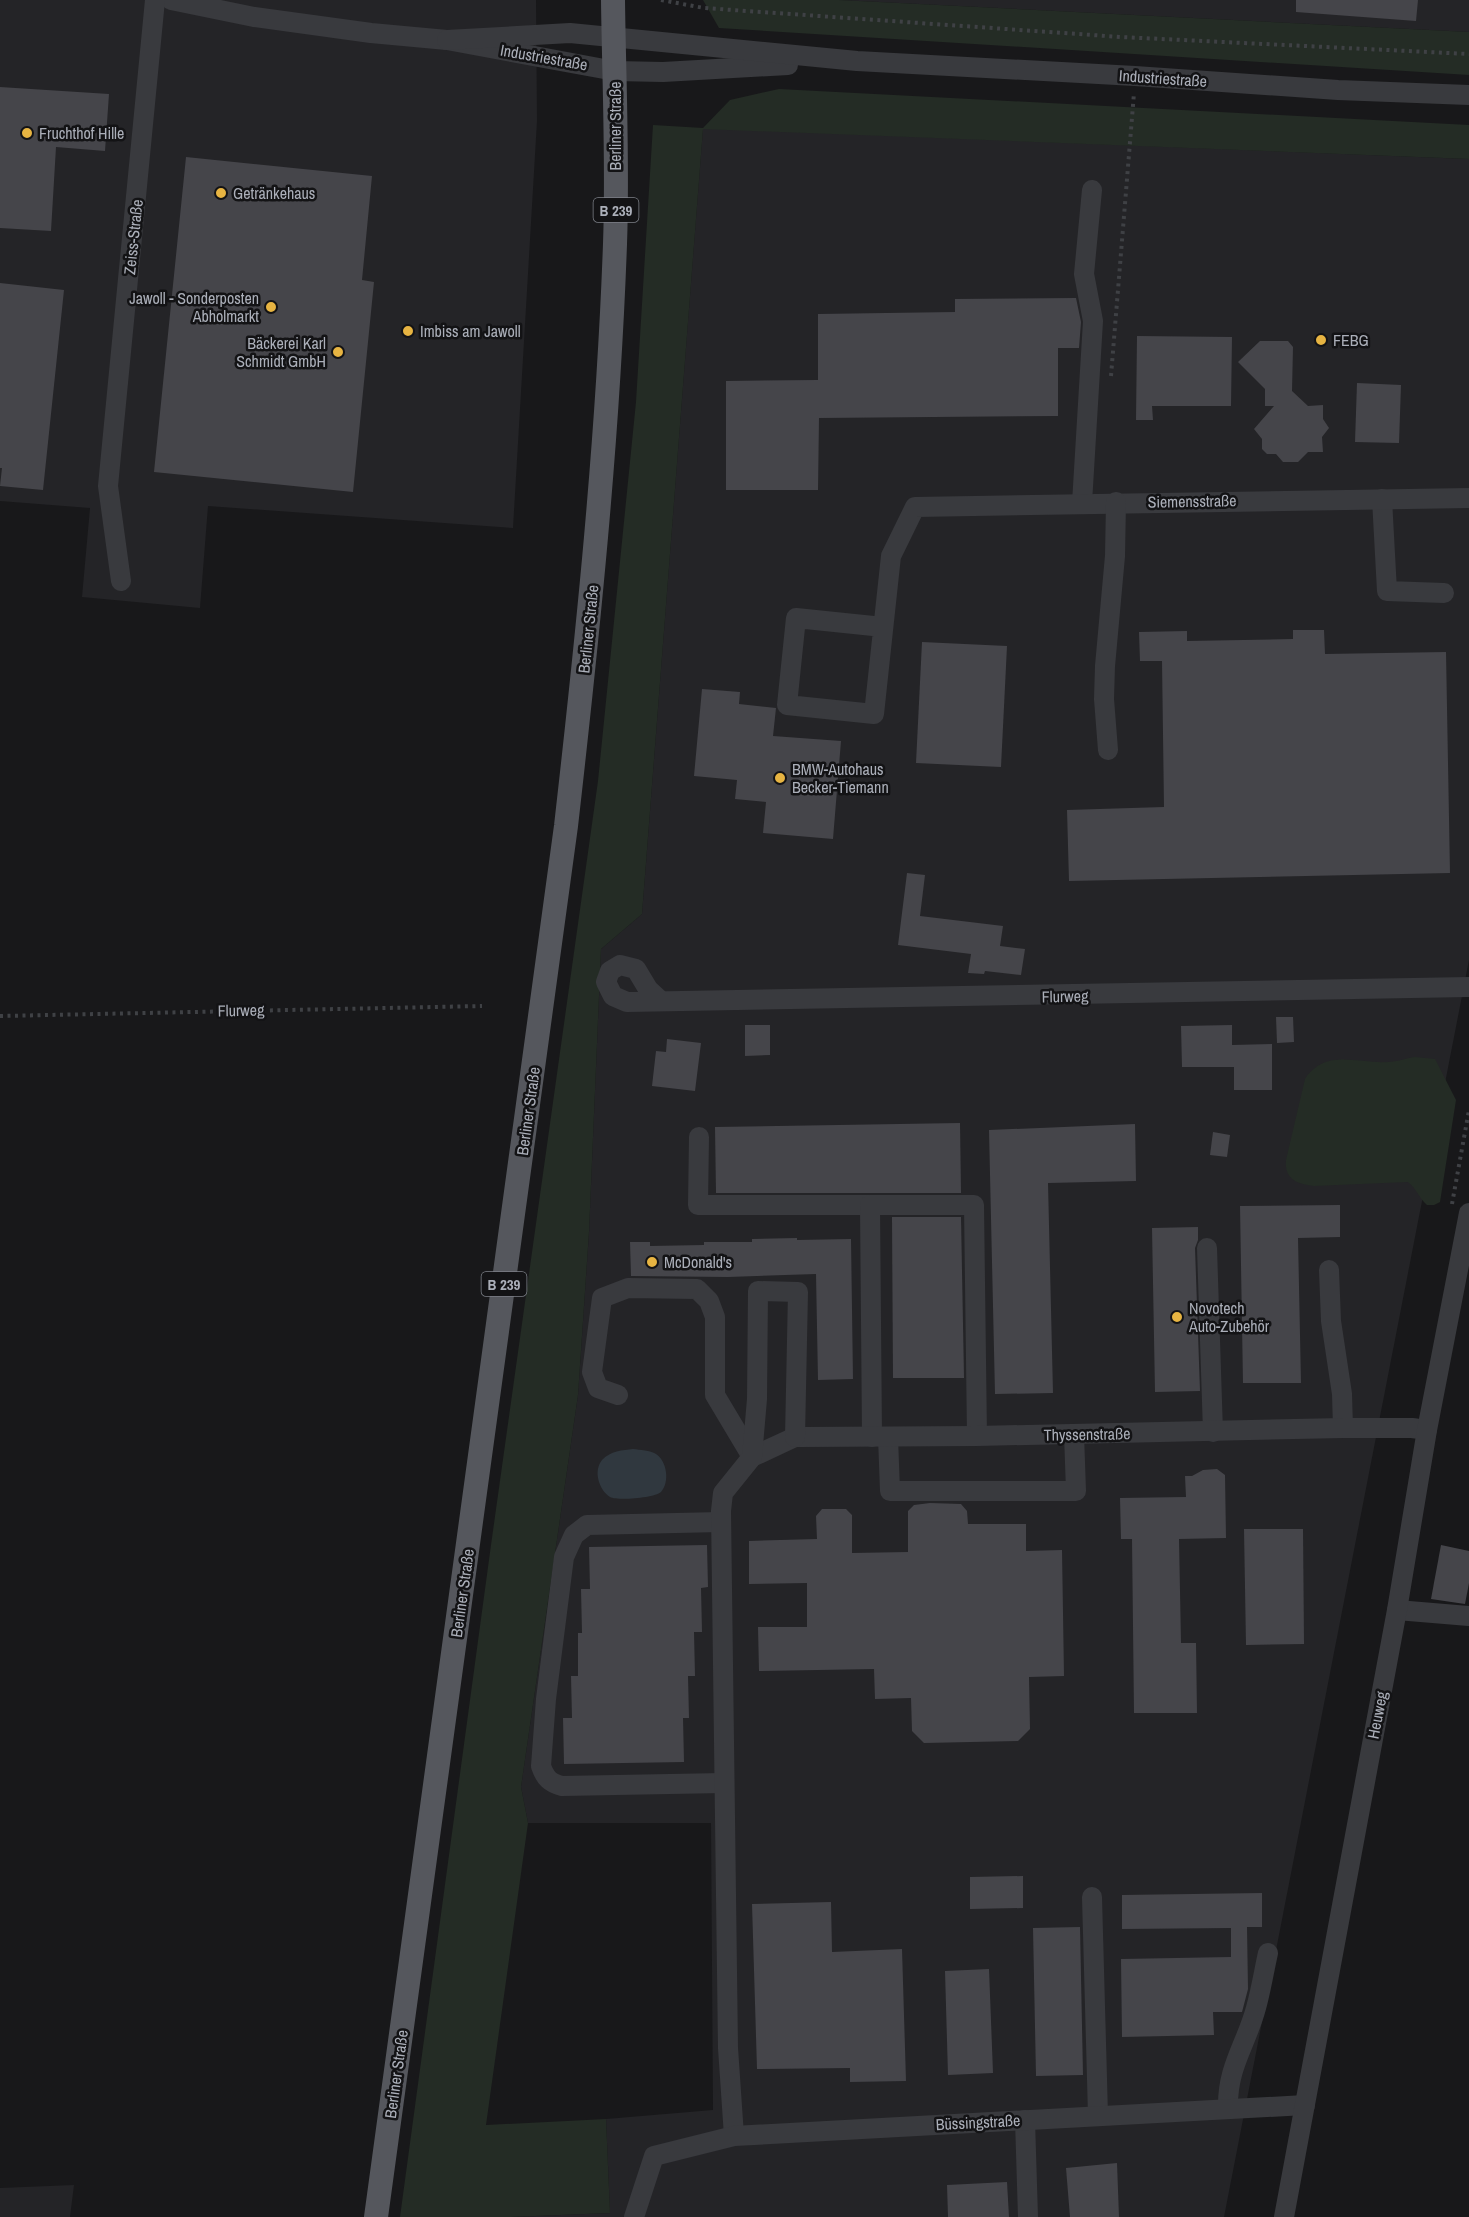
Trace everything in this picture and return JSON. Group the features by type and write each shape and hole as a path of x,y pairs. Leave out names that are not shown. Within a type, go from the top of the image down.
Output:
{"main road":[{"name":"Berliner Straße","path":"376,2217 569,803 599,513 611,349 615,242 615,71 612,0"}],"street":[{"name":"Zeiss-Straße","path":"122,581 108,486 155,0"},
{"name":"Industriestraße","path":"171,0 254,17 370,33 447,40 615,71 663,72 857,61"},
{"name":"Industriestraße","path":"447,40 570,33 857,61 1136,76 1338,90 1469,95"},
{"path":"1082,503 1093,321 1084,274 1092,190"},
{"name":"Siemensstraße","path":"883,627 891,556 915,507 1469,498"},
{"path":"1382,499 1387,591 1444,593"},
{"path":"1108,750 1105,677 1115,556 1116,502"},
{"path":"796,618 883,627 874,714 787,705 796,618"},
{"name":"Flurweg","path":"661,1001 1469,987"},
{"path":"699,1137 698,1205 974,1205 977,1436"},
{"path":"870,1205 880,1437 890,1491 1076,1491 1074,1434"},
{"name":"Heuweg","path":"1284,2217 1397,1610 1427,1430 1469,1213"},
{"path":"1207,1248 1213,1432"},
{"path":"1329,1270 1331,1321 1342,1394 1342,1428"},
{"path":"618,1395 598,1388 592,1372 602,1298 628,1288 697,1289 709,1301 715,1317 715,1395 752,1457"},
{"path":"734,2136 728,2048 721,1522 723,1493 752,1457 757,1399 758,1291 798,1292 795,1437"},
{"name":"Thyssenstraße","path":"752,1457 795,1437 977,1436 1342,1428 1427,1430"},
{"path":"721,1522 587,1525 574,1535 564,1557 546,1699 541,1766 545,1776 552,1783 562,1786 724,1783"},
{"path":"1397,1610 1469,1616"},
{"path":"1092,1897 1098,2115"},
{"path":"1228,2108 1227,2087 1256,2009 1268,1953"},
{"name":"Büssingstraße","path":"634,2217 654,2156 734,2136 1305,2105"},
{"path":"1024,2120 1028,2217"}],"path":[{"path":"660,0 704,8 1121,37 1469,54"},
{"path":"1110,386 1136,76"},
{"name":"Flurweg","path":"0,1016 482,1006"}],"shaded area":[{"path":"0,0 536,0 537,121 513,528 208,506 200,608 82,597 90,508 0,501"},
{"path":"703,0 839,0 1469,32 1469,75 719,28"},
{"path":"839,0 1469,0 1469,32"},
{"path":"779,89 1469,125 1469,159 703,129 642,914 601,949 589,1232 578,1395 521,1787 528,1823 486,2125 606,2119 610,2213 511,2217 400,2217 598,781 636,402 653,125 703,128 730,100"},
{"path":"703,128 1469,159 1469,960 1224,2217 511,2217 610,2213 606,2119 713,2110 711,1823 528,1823 521,1787 578,1395 589,1232 601,949 642,914"},
{"path":"1415,1057 1435,1059 1456,1100 1440,1202 1427,1205 1408,1182 1314,1186 1297,1182 1289,1176 1286,1160 1305,1079 1313,1069 1332,1061 1388,1062"},
{"path":"633,1449 651,1452 660,1457 666,1472 664,1488 657,1494 644,1497 620,1499 610,1497 600,1485 599,1464 613,1453"},
{"path":"74,2185 70,2217 0,2217 0,2188"}],"building":[{"path":"1296,0 1418,0 1416,21 1296,12"},
{"path":"0,87 109,94 105,151 56,147 51,231 0,228"},
{"name":"Jawoll - Sonderposten Abholmarkt","path":"186,157 372,176 362,280 374,282 353,492 154,472"},
{"path":"0,283 64,290 43,490 0,486 2,468 0,468"},
{"path":"1076,298 1081,322 1079,348 1058,348 1058,416 819,418 818,490 726,490 726,381 818,380 818,314 955,312 955,299"},
{"path":"1137,336 1232,337 1231,406 1152,406 1153,420 1136,420"},
{"path":"1260,341 1288,341 1293,347 1292,391 1308,406 1323,405 1323,419 1329,428 1322,437 1323,452 1308,452 1298,462 1283,462 1276,454 1267,454 1262,449 1262,439 1254,429 1274,406 1265,406 1265,389 1238,362"},
{"path":"1357,383 1401,385 1399,443 1355,442"},
{"path":"1293,630 1324,630 1325,654 1446,652 1450,873 1069,881 1067,810 1164,807 1162,661 1140,661 1139,632 1187,631 1187,641 1293,639"},
{"path":"922,642 1007,646 1001,767 916,763"},
{"path":"702,689 740,692 739,704 776,708 773,736 841,741 833,839 763,833 766,802 735,799 737,780 694,776"},
{"path":"907,873 925,875 920,916 1003,926 1000,946 1025,949 1021,975 985,971 984,974 968,973 971,954 898,945"},
{"path":"1276,1017 1293,1017 1294,1042 1277,1043"},
{"path":"745,1025 770,1025 770,1055 745,1056"},
{"path":"1232,1025 1232,1045 1272,1044 1272,1090 1234,1090 1234,1067 1182,1067 1181,1026"},
{"path":"667,1039 701,1043 695,1091 652,1086 656,1051 666,1052"},
{"path":"960,1123 961,1193 716,1193 715,1127"},
{"path":"1135,1124 1136,1181 1048,1183 1053,1393 995,1394 989,1130"},
{"path":"1213,1132 1230,1135 1227,1157 1210,1155"},
{"path":"1340,1205 1340,1237 1298,1238 1301,1383 1243,1383 1240,1206"},
{"path":"892,1217 961,1217 964,1378 893,1378"},
{"path":"1198,1227 1198,1240 1195,1248 1200,1391 1155,1392 1152,1228"},
{"path":"797,1238 797,1240 851,1239 853,1379 818,1380 816,1274 728,1277 631,1276 630,1242 650,1242 650,1246 704,1245 704,1242 752,1242 752,1239"},
{"path":"1217,1469 1225,1475 1226,1538 1179,1539 1181,1643 1196,1643 1197,1713 1134,1713 1132,1539 1121,1539 1120,1498 1186,1497 1185,1476 1192,1476 1203,1470"},
{"path":"961,1504 967,1511 968,1524 1026,1524 1026,1551 1062,1550 1064,1676 1029,1677 1030,1729 1018,1741 924,1743 912,1731 911,1698 875,1699 874,1669 759,1671 758,1627 807,1627 807,1583 749,1584 749,1541 817,1539 816,1516 822,1509 846,1509 852,1515 852,1553 908,1552 908,1511 914,1505"},
{"path":"1244,1529 1303,1529 1304,1644 1246,1645"},
{"path":"707,1545 708,1587 701,1588 702,1632 694,1632 695,1676 688,1676 689,1718 683,1718 684,1762 564,1764 563,1718 572,1718 571,1676 578,1676 578,1633 582,1633 581,1589 590,1589 589,1547"},
{"path":"1441,1545 1469,1551 1469,1583 1465,1604 1431,1599"},
{"path":"1023,1876 1023,1908 970,1909 970,1877"},
{"path":"1262,1893 1262,1927 1247,1927 1248,1989 1242,2012 1213,2012 1214,2035 1122,2037 1121,1959 1231,1957 1231,1928 1122,1929 1122,1895"},
{"path":"831,1902 832,1952 902,1949 906,2081 850,2082 850,2068 757,2069 752,1904"},
{"path":"1080,1927 1083,2075 1036,2076 1033,1928"},
{"path":"989,1969 993,2073 948,2075 945,1971"},
{"path":"1117,2163 1119,2217 1070,2217 1066,2168"},
{"path":"1007,2182 1009,2217 948,2217 947,2185"}],"place":[{"name":"Fruchthof Hille","path":"27,133"},
{"name":"Getränkehaus","path":"221,193"},
{"name":"Jawoll - Sonderposten Abholmarkt","path":"271,307"},
{"name":"Imbiss am Jawoll","path":"408,331"},
{"name":"FEBG","path":"1321,340"},
{"name":"Bäckerei Karl Schmidt GmbH","path":"338,352"},
{"name":"BMW-Autohaus Becker-Tiemann","path":"780,778"},
{"name":"McDonald's","path":"652,1262"},
{"name":"Novotech Auto-Zubehör","path":"1177,1317"}]}
